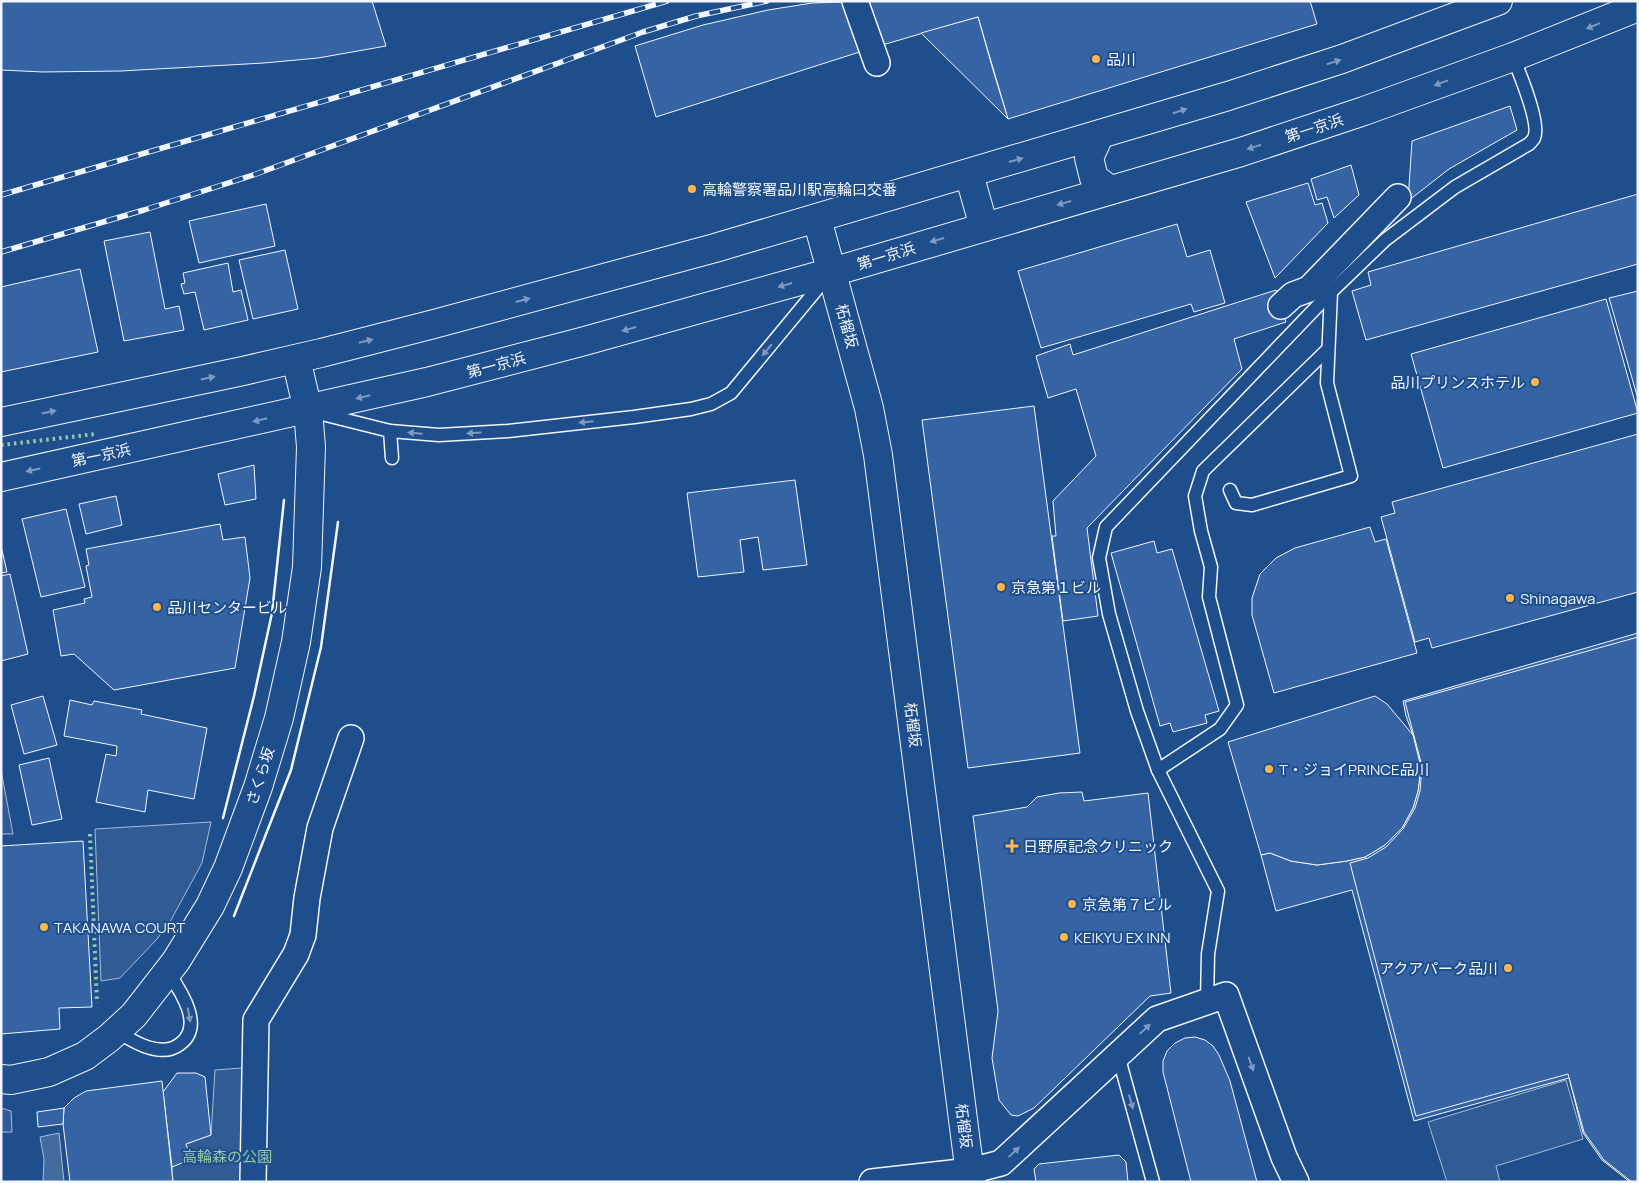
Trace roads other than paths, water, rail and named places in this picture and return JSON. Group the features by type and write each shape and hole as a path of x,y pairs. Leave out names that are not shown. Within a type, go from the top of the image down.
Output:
{"main road":[{"path":"1,422 296,359 543,295 817,219 1238,93 1342,59 1498,1"},
{"name":"第一京浜","path":"1,477 427,382 581,342 832,272 1241,152 1345,118 1513,57 1638,8"},
{"path":"1099,136 1089,158 1094,178 1110,190"},
{"path":"969,174 984,227"},
{"name":"柘榴坂","path":"817,219 869,408 878,455 971,1177"},
{"name":"さくら坂","path":"1,1079 10,1080 48,1072 85,1056 134,1015 168,972 210,906 228,868 258,787 279,718 296,642 307,567 311,447 308,410 296,359"}],"street":[{"path":"855,1 877,63"},
{"path":"1280,306 1293,295 1309,289 1398,197"},
{"path":"253,1182 256,1020 296,954 304,934 320,828 351,738"},
{"path":"872,1182 971,1177 1001,1164 1157,1019 1226,995 1284,1157 1296,1182"}],"lane":[{"path":"1207,1001 1208,954 1218,891 1158,770 1137,710 1109,614 1099,558 1106,527 1331,292 1385,240 1455,187 1529,144 1534,137 1535,126 1526,90 1513,57"},
{"path":"308,410 390,431 439,435 508,431 634,417 711,404 731,393 832,272"},
{"path":"1230,490 1236,503 1252,506 1350,476 1327,382 1331,292"},
{"path":"1158,770 1220,729 1238,706 1209,597 1210,567 1195,496 1203,471 1328,350"},
{"path":"390,431 392,458"},
{"path":"116,1031 146,1047 161,1050 174,1048 185,1040 191,1027 189,1010 180,989 168,972"},
{"path":"1118,1055 1153,1182"}],"railway":[{"path":"1,195 667,1"},
{"path":"1,252 144,210 256,174 643,32 696,16 767,1"}],"place":[{"name":"品川","path":"1096,59"},
{"name":"高輪警察署品川駅高輪口交番","path":"692,189"},
{"name":"品川プリンスホテル","path":"1535,382"},
{"name":"京急第１ビル","path":"1001,587"},
{"name":"Shinagawa","path":"1510,598"},
{"name":"品川センタービル","path":"157,607"},
{"name":"T・ジョイPRINCE品川","path":"1269,769"},
{"name":"日野原記念クリニック","path":"1012,846"},
{"name":"京急第７ビル","path":"1072,904"},
{"name":"TAKANAWA COURT","path":"44,927"},
{"name":"KEIKYU EX INN","path":"1064,937"},
{"name":"アクアパーク品川","path":"1508,968"}],"park label":[{"name":"高輪森の公園","path":"227,1156"}]}
